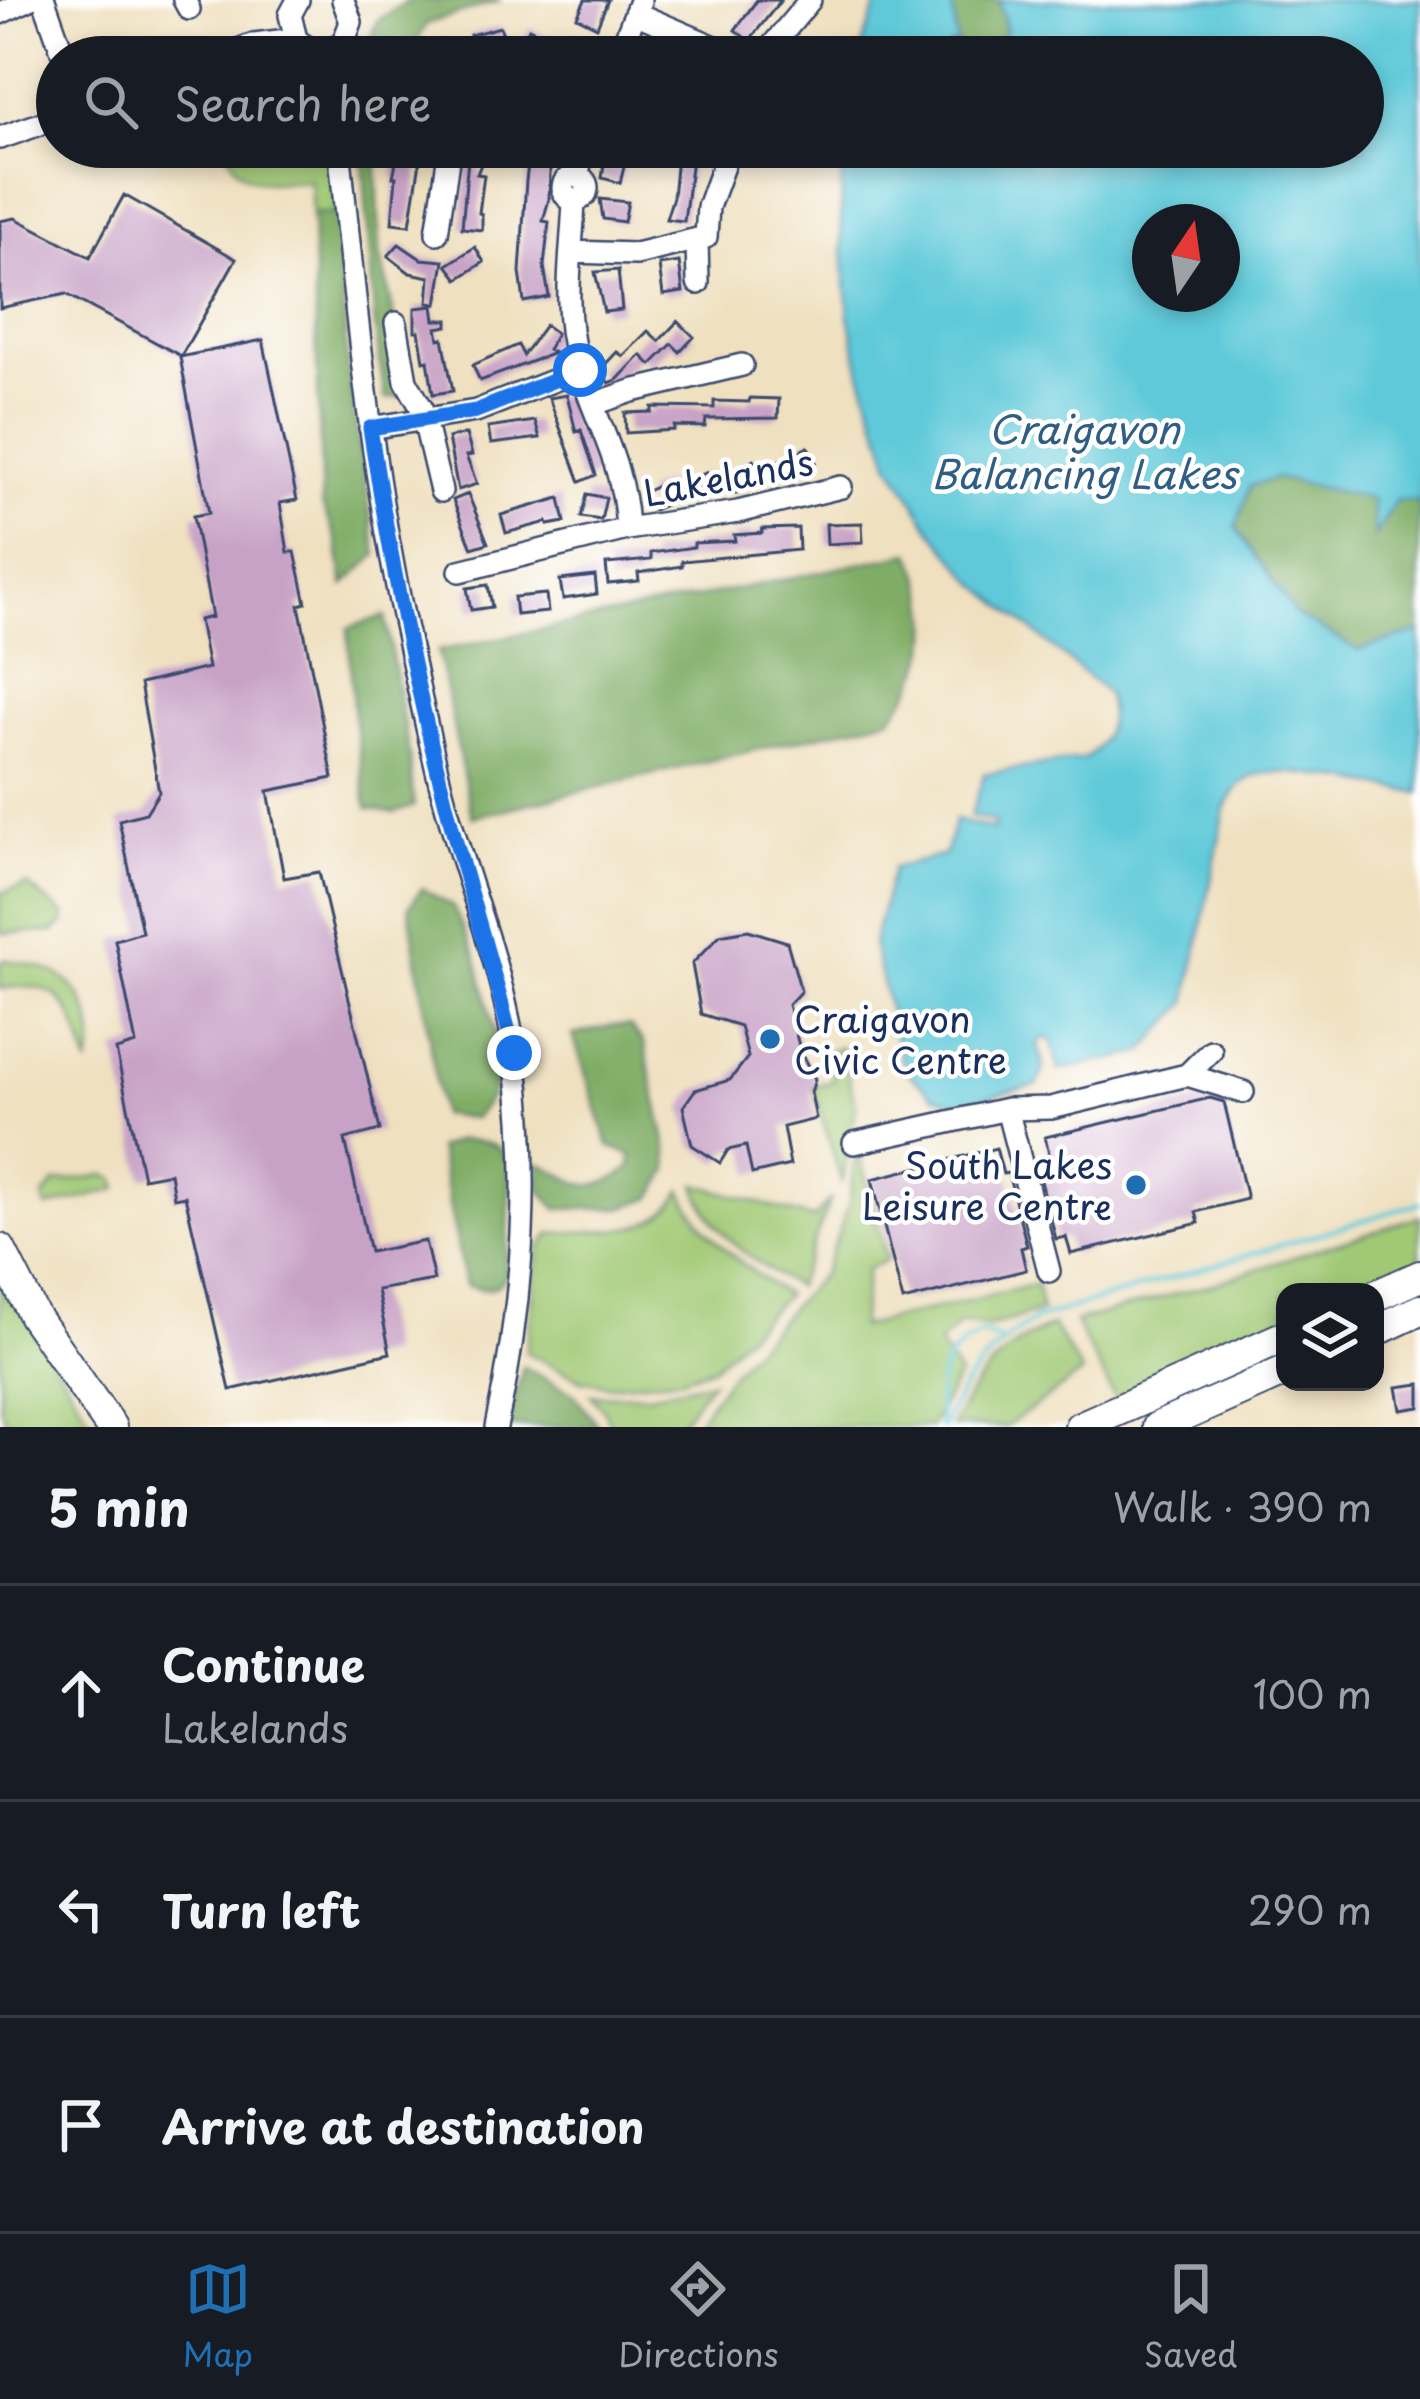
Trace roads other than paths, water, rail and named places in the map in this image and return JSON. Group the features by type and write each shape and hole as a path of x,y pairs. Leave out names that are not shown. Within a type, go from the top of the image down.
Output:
{"highway":[{"path":"0,1249 44,1333 111,1427"},
{"path":"1384,1292 1420,1276"},
{"path":"1384,1327 1420,1310"},
{"path":"1080,1427 1276,1340"},
{"path":"1158,1427 1276,1375"}],"street":[{"path":"0,13 28,0"},
{"path":"44,0 57,36"},
{"path":"343,0 351,22 345,36"},
{"path":"780,36 810,0"},
{"path":"626,36 638,7 696,36"},
{"path":"263,36 294,8"},
{"path":"0,138 36,126"},
{"path":"341,168 370,428 402,612 444,799 491,955 514,1053 526,1221 496,1427"},
{"path":"437,239 447,168"},
{"name":"Lakelands","path":"579,168 577,176 584,180 587,191 574,201 568,276 575,355 623,480 628,529"},
{"path":"571,252 636,254 706,237 708,207 722,168"},
{"path":"697,240 698,283"},
{"path":"396,323 406,380 445,475"},
{"path":"594,404 742,365"},
{"path":"370,428 476,411 580,370"},
{"name":"Lakelands","path":"455,573 628,529 723,515 841,488"},
{"path":"854,1143 1007,1109 1051,1108 1186,1075 1211,1051"},
{"path":"1186,1075 1243,1092"},
{"path":"1007,1109 1049,1270"}],"water":[{"path":"879,0 952,0 956,36 866,36"},
{"name":"Craigavon Balancing Lakes","path":"999,0 1420,0 1420,522 1419,501 1396,500 1375,536 1372,499 1277,478 1250,486 1236,528 1296,615 1358,650 1420,632 1420,793 1291,773 1246,780 1225,809 1187,1003 1142,1053 1059,1070 1051,1039 1043,1038 1038,1045 1044,1068 1038,1085 959,1103 934,1096 909,1074 900,1056 873,944 893,868 945,855 955,820 994,829 995,822 971,816 984,774 1086,758 1104,736 1108,701 1106,692 975,582 931,529 891,464 861,373 849,316 841,230 842,168 1384,168 1384,36 1004,36"}],"waterway":[{"path":"943,1427 980,1365 1036,1319 1420,1203"},
{"path":"940,1427 939,1396 949,1360 983,1333 1002,1342"}],"place":[{"name":"Craigavon Civic Centre","path":"770,1039"},
{"name":"South Lakes Leisure Centre","path":"1136,1185"}]}
